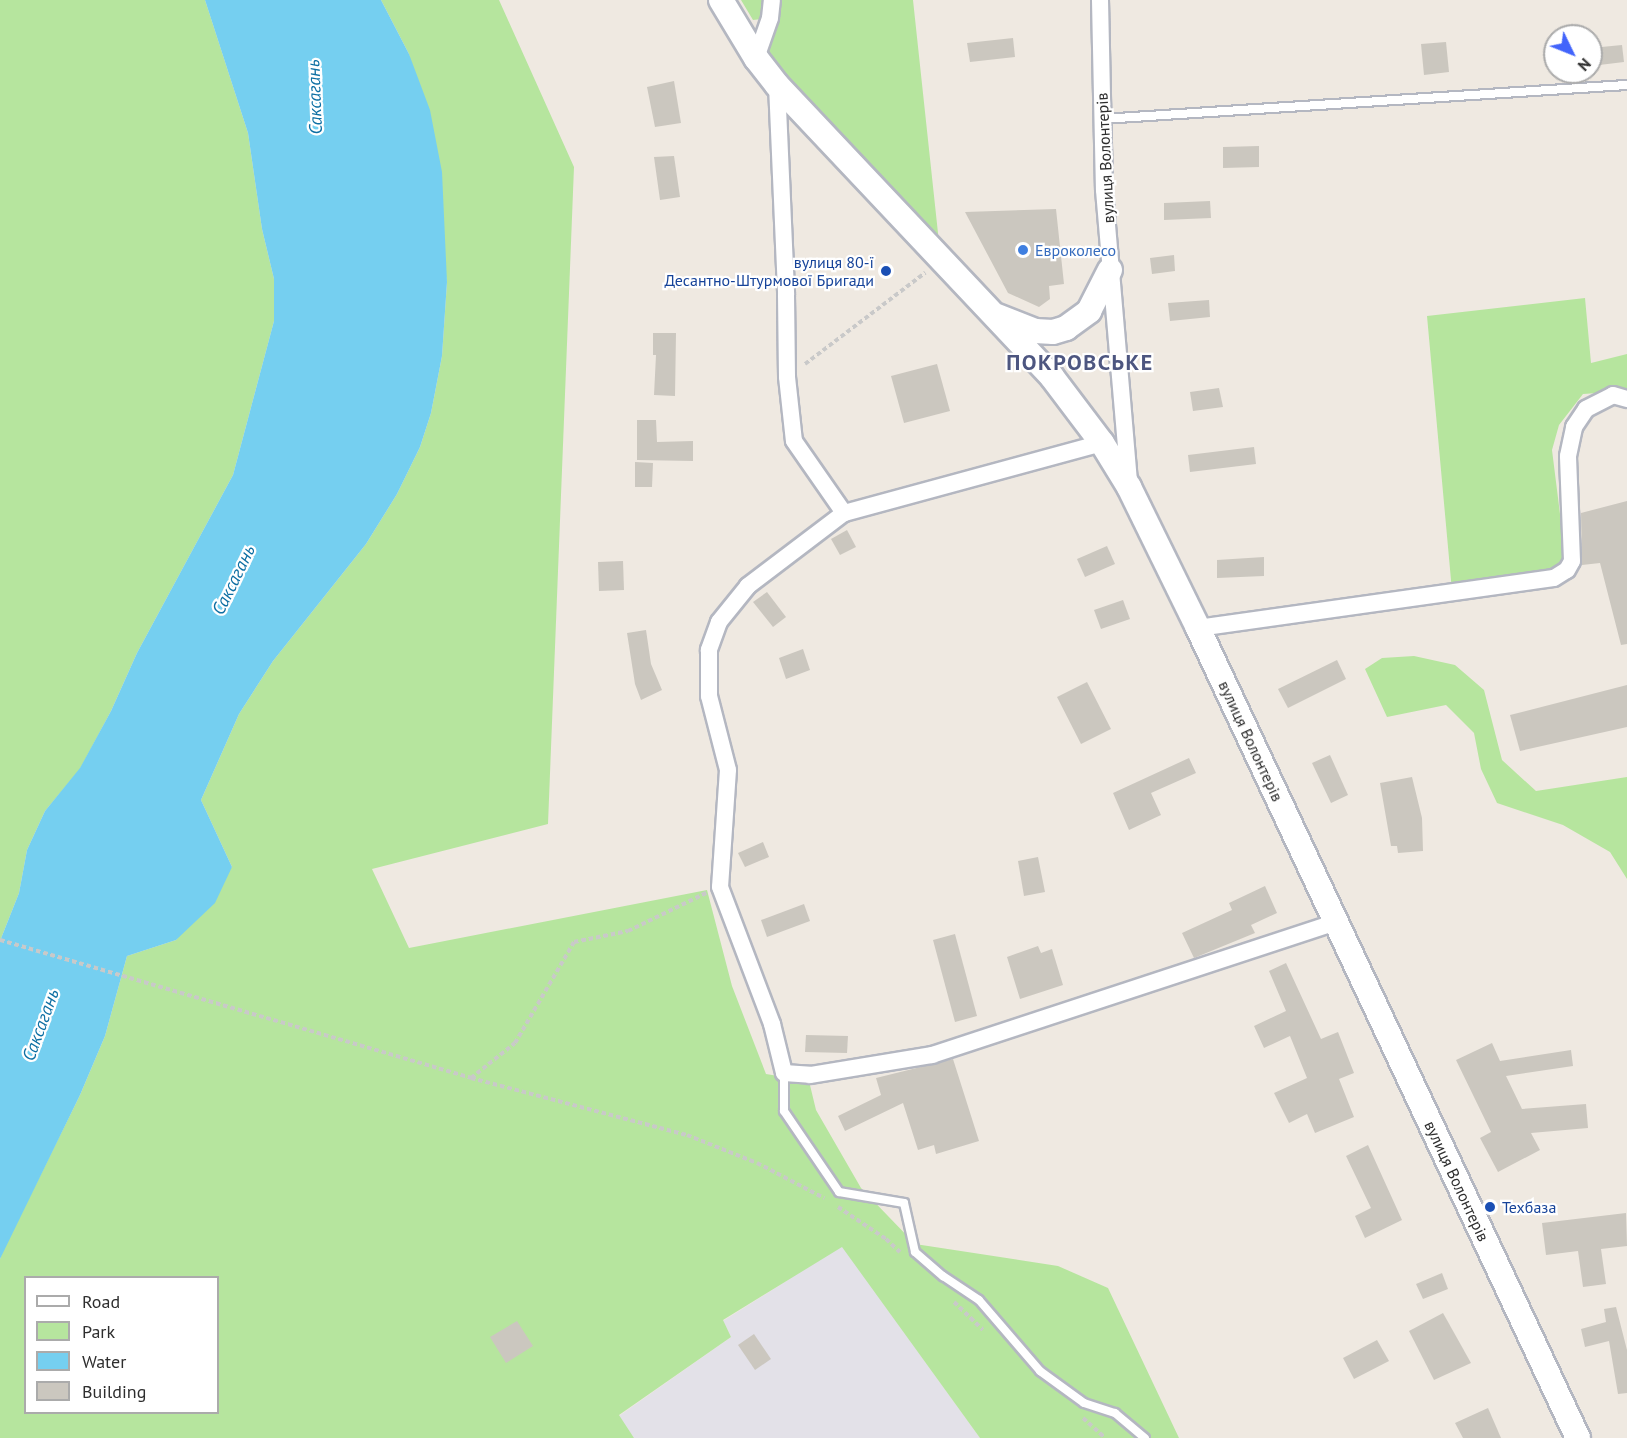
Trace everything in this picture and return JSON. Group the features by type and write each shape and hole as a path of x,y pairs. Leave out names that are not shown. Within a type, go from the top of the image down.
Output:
{"street":[{"path":"721,0 756,58 777,85 989,313 1052,377 1102,443 1129,487"},
{"path":"756,58 770,18 772,0"},
{"name":"вулиця Волонтерів","path":"1101,0 1102,119 1110,270 1129,487 1198,628 1578,1438"},
{"path":"777,85 787,377 794,441 844,513"},
{"path":"989,313 1035,331 1053,332 1066,328 1089,311 1110,270"},
{"path":"1198,628 1554,578 1566,570 1572,561 1568,456 1574,427 1586,409 1613,395 1627,399"},
{"path":"1102,443 844,513 748,586 720,622 709,650 709,696 728,770 720,887 772,1024 784,1073 820,1074 932,1055 1336,922"}],"lane":[{"path":"1102,119 1627,86"},
{"path":"784,1073 784,1111 839,1192 904,1203 915,1252 943,1276 979,1300 1040,1371 1084,1402 1115,1413 1145,1438"}],"path":[{"path":"787,377 941,261"},
{"path":"471,1078 515,1043 574,942 628,931 720,887"},
{"path":"0,940 471,1078 687,1135 757,1163 826,1199"},
{"path":"835,1205 886,1239 903,1255"},
{"path":"945,1294 988,1334"},
{"path":"1075,1412 1105,1438"}],"shaded area":[{"path":"842,1246 980,1438 634,1438 619,1416 731,1337 723,1321"}],"green space":[{"path":"0,0 205,0 248,133 262,229 274,279 274,321 233,475 137,653 111,711 80,769 45,811 27,850 19,893 0,941"},
{"path":"381,0 499,0 574,167 548,824 372,869 409,948 707,890 732,986 766,1074 809,1081 816,1110 861,1188 915,1244 1058,1266 1108,1288 1179,1438 980,1438 842,1247 723,1320 731,1337 619,1415 634,1438 0,1438 0,1259 2,1253 80,1095 105,1036 127,956 176,940 232,867 201,800 239,714 273,661 366,544 397,494 420,447 431,413 442,356 447,282 409,54"},
{"path":"741,0 913,0 941,261 756,58 769,18 753,20"},
{"path":"1585,298 1591,363 1627,354 1627,391 1583,394 1559,425 1552,450 1567,570 1452,591 1427,316"},
{"path":"1414,656 1455,665 1484,690 1502,760 1536,791 1627,777 1627,879 1610,852 1563,825 1497,803 1481,769 1474,733 1446,705 1387,717 1365,669 1382,658"}],"water":[{"name":"Саксагань","path":"205,0 381,0 409,54 430,110 442,172 447,282 442,356 431,413 420,447 397,494 366,544 273,661 239,714 201,800 232,867 215,903 176,940 127,956 105,1036 80,1095 0,1259 0,941 19,893 27,850 45,811 80,768 111,711 137,653 233,475 274,321 274,279 262,229 248,133"}],"building":[{"path":"1013,38 1015,57 970,62 967,43"},
{"path":"1446,42 1449,72 1424,75 1421,44"},
{"path":"1622,45 1624,62 1603,65 1603,47"},
{"path":"674,81 681,123 655,127 647,87"},
{"path":"1259,146 1259,167 1223,168 1223,147"},
{"path":"674,156 680,197 660,200 654,157"},
{"path":"1210,201 1211,218 1164,220 1164,203"},
{"name":"Евроколесо","path":"1056,209 1064,284 1049,286 1050,299 1039,307 1008,293 965,212"},
{"path":"1174,255 1175,271 1152,274 1150,258"},
{"path":"1209,300 1210,317 1170,321 1168,303"},
{"path":"653,333 676,333 675,396 654,395 656,355 653,355"},
{"path":"937,364 950,411 904,423 891,376"},
{"path":"1219,388 1223,407 1193,411 1190,392"},
{"path":"637,420 656,420 657,442 693,441 693,461 637,460"},
{"path":"1254,447 1256,464 1190,472 1188,455"},
{"path":"635,462 653,463 652,487 635,487"},
{"path":"1627,501 1627,644 1621,645 1600,563 1582,565 1581,513"},
{"path":"847,530 856,547 840,555 831,539"},
{"path":"1107,546 1115,564 1085,577 1077,559"},
{"path":"1264,557 1264,576 1217,578 1217,560"},
{"path":"623,561 624,590 599,591 598,562"},
{"path":"767,592 786,617 773,627 753,602"},
{"path":"1123,600 1130,619 1101,629 1094,610"},
{"path":"646,630 651,664 662,690 641,700 635,684 627,633"},
{"path":"803,649 810,670 786,679 779,658"},
{"path":"1337,660 1346,679 1288,708 1278,689"},
{"path":"1087,682 1111,729 1081,744 1057,697"},
{"path":"1627,685 1627,727 1520,751 1510,715"},
{"path":"1330,755 1348,795 1331,803 1312,763"},
{"path":"1189,758 1196,773 1151,793 1161,815 1129,830 1113,793"},
{"path":"1412,777 1422,818 1423,851 1398,853 1397,846 1391,846 1380,783"},
{"path":"763,842 769,857 745,867 738,853"},
{"path":"1038,857 1045,892 1024,896 1018,861"},
{"path":"1265,886 1277,913 1251,925 1255,933 1194,958 1182,933 1232,910 1229,903"},
{"path":"804,904 810,921 767,937 761,920"},
{"path":"955,934 977,1016 955,1022 933,940"},
{"path":"1038,946 1041,953 1052,949 1063,985 1020,999 1007,957"},
{"path":"1286,963 1321,1039 1338,1032 1354,1073 1339,1079 1354,1117 1315,1133 1307,1114 1289,1123 1274,1093 1307,1078 1290,1036 1264,1048 1254,1026 1286,1011 1269,971"},
{"path":"806,1035 848,1036 847,1053 805,1052"},
{"path":"1492,1043 1500,1061 1571,1050 1573,1066 1506,1076 1522,1109 1586,1104 1588,1128 1531,1133 1540,1150 1498,1172 1480,1138 1491,1132 1456,1060"},
{"path":"953,1059 979,1141 936,1154 934,1145 918,1150 903,1103 845,1131 838,1116 881,1095 876,1078"},
{"path":"1368,1145 1402,1220 1365,1238 1355,1216 1371,1208 1346,1156"},
{"path":"1626,1213 1627,1246 1601,1249 1606,1284 1583,1287 1578,1251 1546,1255 1542,1223"},
{"path":"1442,1273 1448,1289 1423,1299 1416,1284"},
{"path":"1616,1307 1627,1350 1627,1393 1618,1394 1609,1341 1585,1347 1581,1329 1606,1322 1604,1309"},
{"path":"1443,1313 1471,1363 1434,1380 1409,1331"},
{"path":"517,1321 533,1346 506,1363 490,1337"},
{"path":"754,1334 771,1359 755,1370 738,1345"},
{"path":"1377,1340 1389,1361 1354,1379 1343,1358"},
{"path":"1488,1408 1501,1438 1463,1438 1455,1423"}],"place":[{"name":"Евроколесо","path":"1023,250"},
{"name":"вулиця 80-ї Десантно-Штурмової Бригади","path":"886,271"},
{"name":"Техбаза","path":"1490,1207"}],"district":[{"name":"ПОКРОВСЬКЕ","path":"1080,363"}]}
